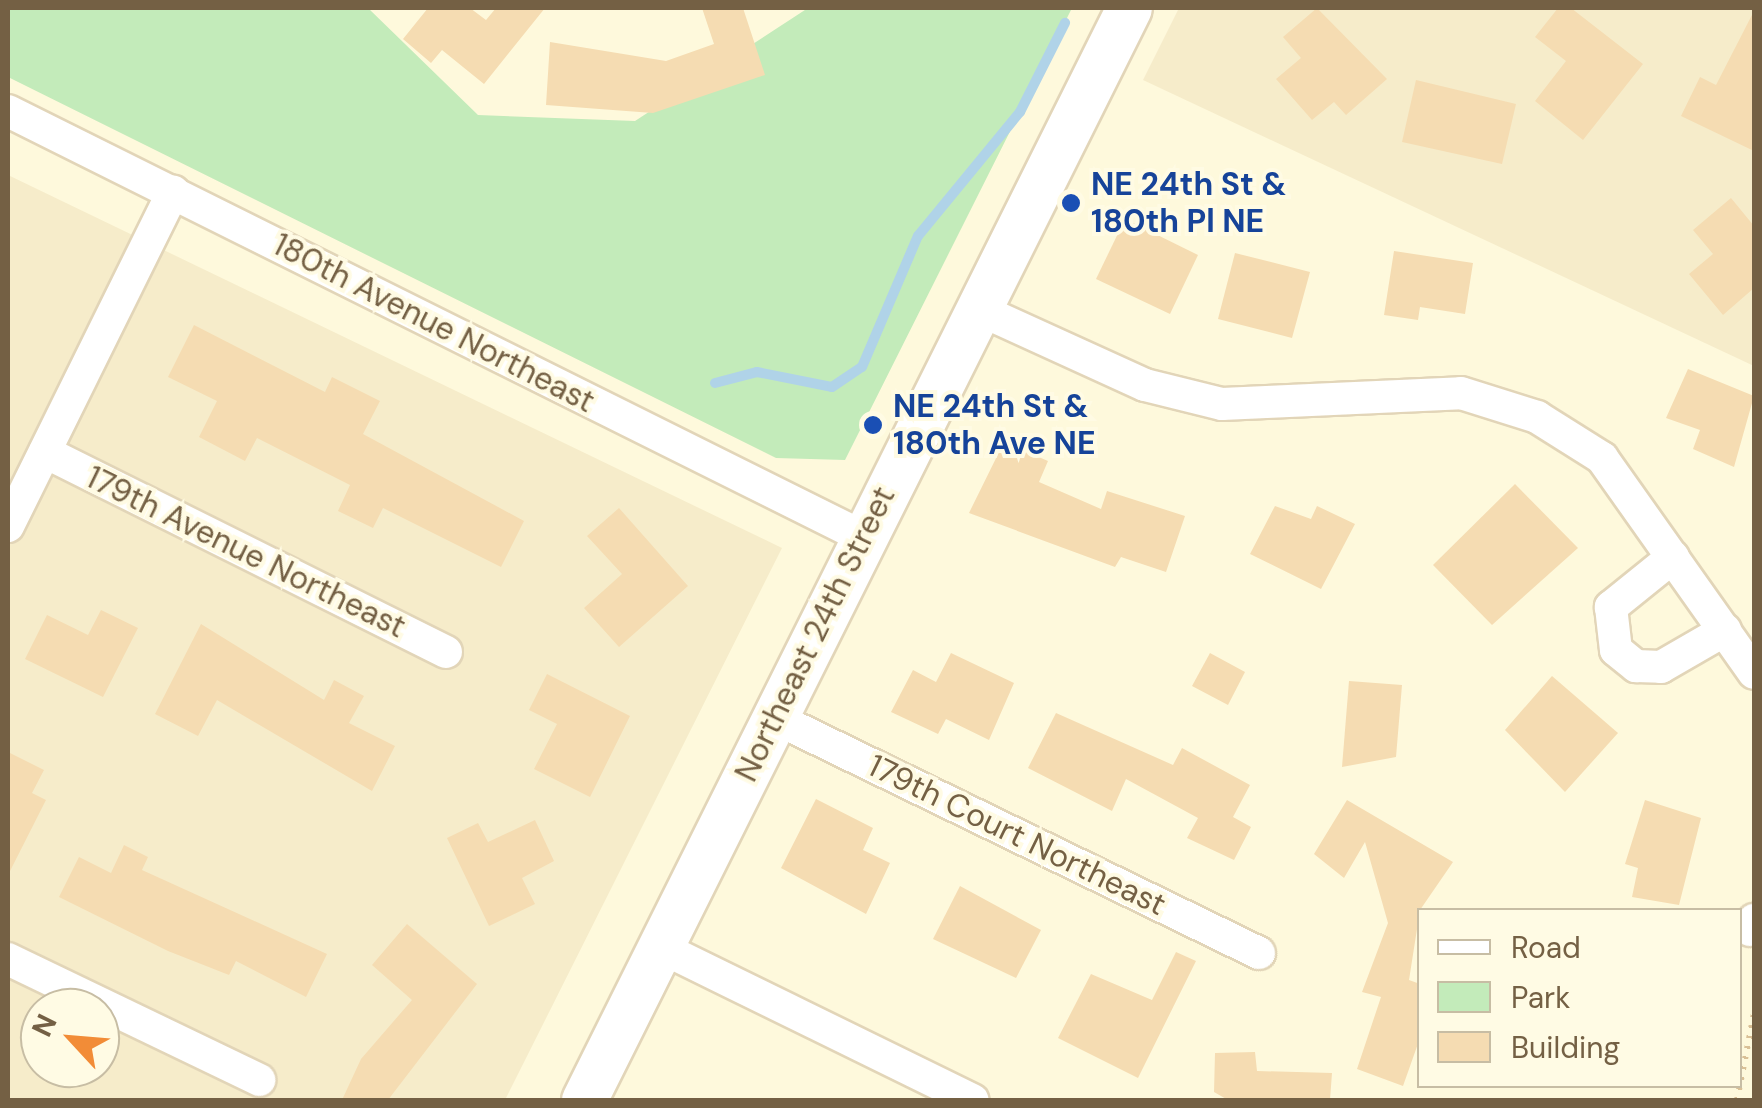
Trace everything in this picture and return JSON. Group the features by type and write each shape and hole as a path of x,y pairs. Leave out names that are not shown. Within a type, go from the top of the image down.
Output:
{"main road":[{"name":"Northeast 24th Street","path":"584,1100 775,718 861,536 1130,8"}],"street":[{"name":"180th Avenue Northeast","path":"8,111 861,536"},
{"path":"8,526 172,192"},
{"path":"978,309 1145,385 1222,404 1461,394 1537,416 1602,458 1754,673"},
{"name":"179th Avenue Northeast","path":"45,452 446,652"},
{"path":"1673,557 1612,607 1616,650 1636,666 1661,667 1725,630"},
{"name":"179th Court Northeast","path":"775,718 1259,953"},
{"path":"660,948 973,1100"},
{"path":"8,959 259,1080"}],"path":[{"path":"1742,1074 1754,1013"}],"shaded area":[{"path":"1179,8 1754,8 1754,366 1143,80"},
{"path":"8,175 782,548 505,1100 8,1100"}],"green space":[{"path":"8,8 368,8 478,115 635,121 808,8 1072,8 845,460 776,458 8,77"}],"building":[{"path":"428,8 470,8 486,20 496,8 545,8 484,84 442,50 431,63 403,39"},
{"path":"702,8 743,8 765,75 653,113 546,105 550,42 666,61 714,44"},
{"path":"1317,8 1387,79 1346,115 1334,102 1312,120 1276,79 1301,58 1283,37"},
{"path":"1558,8 1571,8 1643,64 1583,140 1535,101 1566,61 1535,37"},
{"path":"1754,11 1754,151 1681,116 1700,77 1716,85"},
{"path":"1416,80 1516,104 1502,164 1402,142"},
{"path":"1731,198 1754,226 1754,288 1723,315 1689,274 1713,254 1693,230"},
{"path":"1125,219 1198,255 1170,314 1096,279"},
{"path":"1394,251 1473,263 1465,314 1420,307 1418,320 1384,315"},
{"path":"1235,253 1310,272 1292,338 1218,319"},
{"path":"194,325 325,392 332,377 380,401 363,434 524,521 501,567 383,508 373,528 338,511 350,485 257,438 245,461 199,437 217,401 168,377"},
{"path":"1688,369 1754,396 1734,467 1693,449 1700,430 1666,418"},
{"path":"1004,442 1048,461 1039,482 1101,509 1107,491 1185,516 1166,572 1121,557 1115,567 969,513"},
{"path":"1515,484 1578,548 1492,625 1433,565"},
{"path":"1275,506 1311,519 1317,506 1355,524 1321,589 1250,554"},
{"path":"619,508 688,586 619,647 584,608 622,574 587,536"},
{"path":"101,610 138,628 103,697 25,659 47,615 88,635"},
{"path":"201,624 324,700 334,680 364,696 349,723 395,746 372,791 217,700 198,736 155,714"},
{"path":"951,653 1014,683 989,740 946,719 938,734 891,712 913,670 936,682"},
{"path":"1210,653 1245,672 1228,705 1192,686"},
{"path":"547,674 630,716 590,797 534,769 557,724 529,710"},
{"path":"1552,676 1618,733 1565,792 1505,730"},
{"path":"1349,681 1402,685 1396,757 1342,767"},
{"path":"1056,713 1173,765 1182,748 1250,785 1233,817 1251,827 1234,860 1187,838 1198,818 1126,779 1112,811 1028,768"},
{"path":"8,752 44,770 32,793 46,800 8,875"},
{"path":"816,799 873,828 863,850 890,863 866,914 781,868"},
{"path":"1347,800 1453,862 1421,908 1417,908 1409,980 1417,983 1417,1046 1403,1086 1357,1069 1381,997 1362,992 1388,923 1365,842 1344,878 1314,854"},
{"path":"1645,800 1701,818 1679,905 1632,897 1638,868 1625,864"},
{"path":"535,820 554,861 522,878 535,904 489,926 447,838 478,823 488,842"},
{"path":"124,845 148,857 142,870 327,954 306,997 236,961 229,975 168,951 59,897 79,857 111,873"},
{"path":"960,886 1041,930 1016,978 933,939"},
{"path":"407,924 477,984 388,1100 342,1100 361,1059 412,1000 372,965"},
{"path":"1176,952 1196,961 1138,1078 1058,1038 1091,974 1152,1000"},
{"path":"1255,1052 1257,1071 1332,1073 1330,1100 1228,1100 1214,1092 1215,1053"}],"waterway":[{"path":"715,383 757,372 832,387 862,367 918,236 1020,112 1065,23"}],"place":[{"name":"NE 24th St & 180th Pl NE","path":"1071,203"},
{"name":"NE 24th St & 180th Ave NE","path":"873,425"}]}
